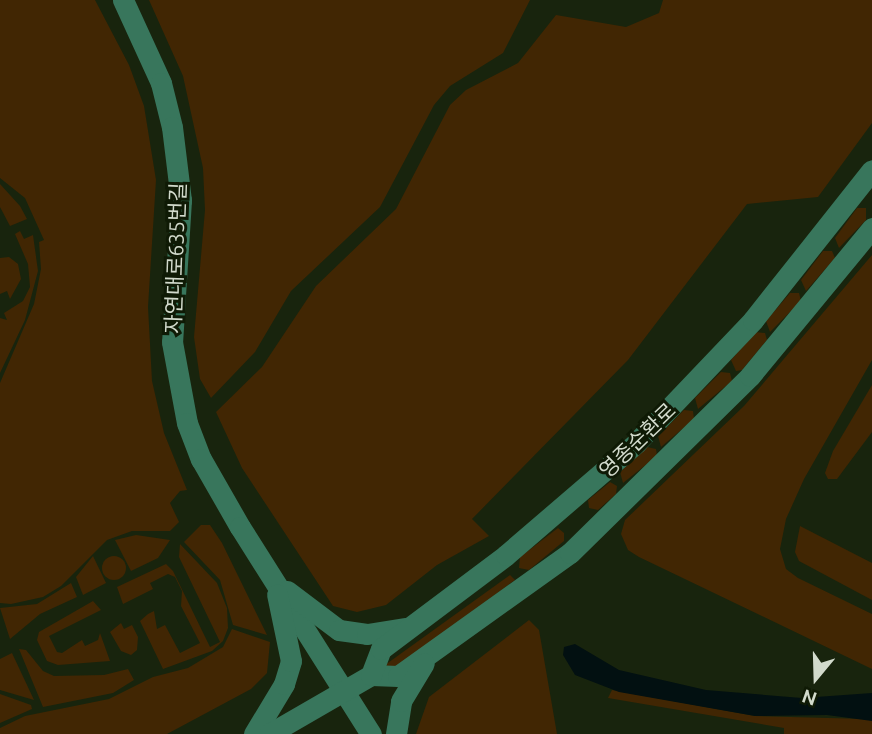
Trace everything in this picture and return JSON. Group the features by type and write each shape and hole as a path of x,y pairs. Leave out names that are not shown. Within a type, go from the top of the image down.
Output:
{"main road":[{"name":"자연대로635번길","path":"123,0 161,83 172,127 181,200 172,342 187,424 201,459 371,734"},
{"name":"영종순환로","path":"372,675 382,649 516,547 636,443 753,320 872,170"},
{"name":"영종순환로","path":"269,734 372,675 398,676 569,553 661,467 750,376 872,228"},
{"path":"274,581 339,630 367,634 411,627"},
{"path":"254,734 285,684 291,661 274,581"},
{"path":"396,734 401,701 429,655"}],"shaded area":[{"path":"0,0 95,0 129,65 144,106 156,180 148,307 152,381 164,433 187,490 180,491 170,503 179,522 170,531 132,531 107,540 61,586 43,597 11,604 0,603 0,383 34,304 41,269 39,242 44,240 25,198 0,178"},
{"path":"149,0 530,0 503,53 450,86 434,105 380,207 291,291 255,352 211,398 200,379 194,337 205,210 203,168 183,76"},
{"path":"663,0 872,0 872,123 818,197 747,204 628,360 472,519 489,536 437,565 386,605 357,612 333,606 242,468 216,412 262,367 316,286 396,209 450,105 466,90 518,63 556,15 626,27 659,13"},
{"path":"0,184 20,206 27,219 10,226 0,207"},
{"path":"857,208 866,208 866,220 839,248 835,238"},
{"path":"20,231 24,239 33,235 38,271 25,320 0,373 0,318 7,320 4,313 23,301 30,287 28,264 15,234"},
{"path":"823,251 832,251 835,258 806,291 801,280"},
{"path":"872,255 872,360 804,479 786,519 780,549 786,569 798,578 872,614 872,669 639,557 628,550 621,534 625,520 744,406"},
{"path":"9,257 18,264 21,279 10,299 7,291 0,294 0,258"},
{"path":"790,293 799,293 801,301 770,332 766,321"},
{"path":"755,332 765,333 767,340 742,370 736,371 731,360"},
{"path":"721,372 730,373 732,381 698,409 695,398"},
{"path":"872,385 872,432 837,479 828,479 825,473 833,451"},
{"path":"684,410 693,411 694,419 661,447 658,436"},
{"path":"647,447 656,449 657,456 623,483 620,472"},
{"path":"610,482 617,486 616,494 598,510 589,508 588,500"},
{"path":"201,525 210,525 222,543 267,635 233,625 220,580 184,542"},
{"path":"800,526 872,563 872,600 799,561 795,552"},
{"path":"558,528 564,533 564,541 529,570 519,568 520,557"},
{"path":"136,535 170,540 158,558 131,571 115,540"},
{"path":"180,544 217,583 227,608 228,628 223,641 212,651 163,669 140,621 148,614 154,611 157,629 165,625 180,653 200,643 181,606 182,591 175,577 168,574 150,583 153,589 123,604 117,587 166,564 173,571 210,647 220,642 179,557"},
{"path":"93,556 106,583 83,595 76,577"},
{"path":"114,556 122,560 126,568 122,576 114,580 106,576 102,568 106,560"},
{"path":"510,575 515,580 392,670 385,665"},
{"path":"71,583 77,597 40,614 10,639 0,608 37,604"},
{"path":"93,601 101,610 49,636 57,652 62,653 82,640 85,646 98,640 100,633 110,661 58,665 47,661 37,640 39,632"},
{"path":"529,620 539,630 557,734 416,734 429,697"},
{"path":"121,623 124,629 132,625 138,637 137,650 131,655 121,651 110,632"},
{"path":"232,629 270,642 267,673 251,689 167,734 0,734 0,728 25,716 109,699 153,677 188,668 223,647"},
{"path":"575,644 619,670 706,690 802,698 872,693 872,721 827,715 755,716 619,692 575,675 563,655 564,647"},
{"path":"19,649 26,650 43,671 54,676 104,675 128,669 134,680 113,693 43,707"},
{"path":"12,653 34,700 0,690 0,659"},
{"path":"612,690 755,716 866,719 872,721 872,734 784,734 784,728 608,698"},
{"path":"0,694 31,705 32,709 0,723"}]}
